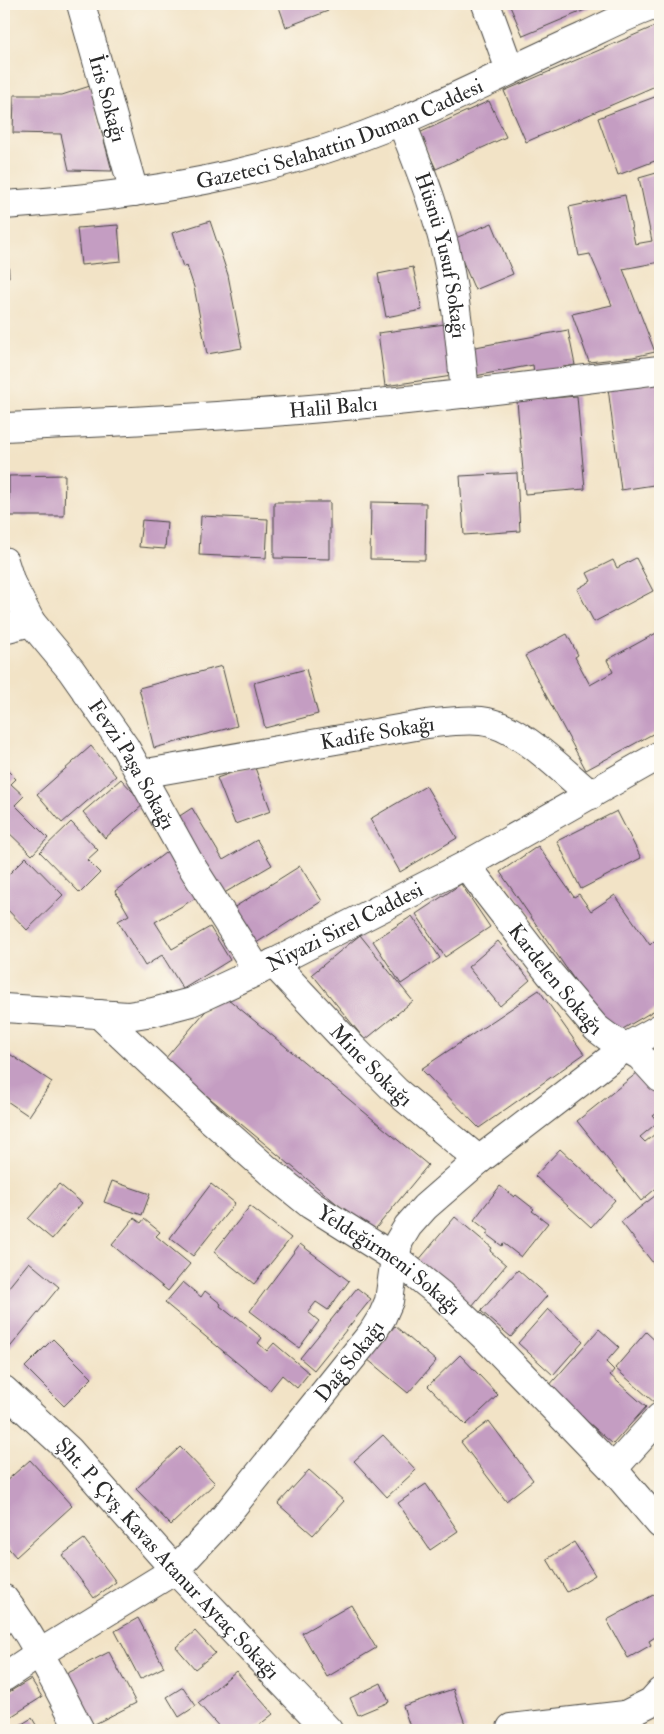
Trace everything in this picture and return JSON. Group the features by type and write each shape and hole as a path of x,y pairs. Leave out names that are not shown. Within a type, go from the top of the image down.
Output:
{"street":[{"name":"İris Sokağı","path":"81,4 134,192"},
{"path":"486,4 510,70"},
{"name":"Gazeteci Selahattin Duman Caddesi","path":"4,205 60,201 134,192 218,178 321,151 401,121 659,4"},
{"name":"Hüsnü Yusuf Sokağı","path":"401,121 423,176 448,260 456,308 465,394"},
{"name":"Halil Balcı","path":"4,427 183,419 333,407 465,394 660,370"},
{"name":"Fevzi Paşa Sokağı","path":"4,561 11,583 31,622 92,699 125,747 189,862 266,967"},
{"path":"4,629 31,622"},
{"name":"Kadife Sokağı","path":"140,774 427,724 482,721 502,726 519,735 591,795"},
{"name":"Niyazi Sirel Caddesi","path":"4,1008 128,1016 153,1012 191,1002 266,967 466,865 660,755"},
{"name":"Kardelen Sokağı","path":"466,865 570,1000 596,1028 640,1056 660,1078"},
{"name":"Mine Sokağı","path":"266,967 396,1091 479,1160"},
{"name":"Yeldeğirmeni Sokağı","path":"99,1014 208,1117 269,1171 311,1205 395,1258 441,1296 489,1341 613,1469 660,1524"},
{"name":"Dağ Sokağı","path":"4,1677 175,1570 222,1520 372,1333 389,1301 399,1241 408,1226 425,1207 479,1160 626,1047 660,1028"},
{"name":"Şht. P. Çvş. Kavas Atanur Aytaç Sokağı","path":"4,1390 69,1450 175,1570 328,1730"},
{"path":"613,1469 660,1417"},
{"path":"4,1599 19,1618 40,1653 80,1730"},
{"path":"511,1728 625,1715 651,1702 660,1692"}],"building":[{"path":"278,4 326,4 328,11 286,27"},
{"path":"509,4 599,4 523,36"},
{"path":"660,24 660,84 526,142 504,91"},
{"path":"90,86 112,171 69,170 61,134 13,133 14,95 62,95"},
{"path":"660,95 660,159 618,175 598,118"},
{"path":"489,101 506,137 436,169 419,133"},
{"path":"660,172 660,262 623,269 655,352 633,357 589,362 572,314 612,305 590,254 579,256 569,207 625,195 635,244 652,241 639,178"},
{"path":"210,221 228,275 242,348 207,354 194,287 187,266 183,267 172,233"},
{"path":"492,223 513,274 475,290 453,239"},
{"path":"118,225 121,261 81,265 77,228"},
{"path":"4,236 7,236 9,277 4,277"},
{"path":"413,267 422,310 386,317 378,274"},
{"path":"445,324 452,376 385,386 378,333"},
{"path":"568,330 575,365 534,373 533,365 475,376 470,348"},
{"path":"660,381 660,484 621,490 608,388"},
{"path":"577,396 585,489 525,494 517,401"},
{"path":"517,473 520,531 464,535 460,476"},
{"path":"65,475 64,516 9,516 9,476"},
{"path":"274,502 330,502 330,559 274,558"},
{"path":"371,502 426,503 425,560 370,559"},
{"path":"201,516 268,519 266,558 199,555"},
{"path":"142,520 167,522 165,549 139,547"},
{"path":"636,558 653,591 594,622 577,589 591,581 587,573 613,560 617,568"},
{"path":"660,631 660,730 586,770 525,656 567,634 578,655 575,657 590,685 613,672 607,660"},
{"path":"222,666 237,726 154,748 139,688"},
{"path":"306,669 318,714 265,728 254,683"},
{"path":"91,746 116,776 62,823 37,794"},
{"path":"254,765 271,811 235,824 217,778"},
{"path":"4,767 16,779 11,784 24,796 15,805 48,838 32,855 4,828"},
{"path":"121,779 144,804 105,838 83,812"},
{"path":"426,786 457,838 400,872 370,819"},
{"path":"192,808 223,860 257,840 272,865 221,895 175,819"},
{"path":"617,811 641,858 581,889 557,841"},
{"path":"71,822 98,850 87,860 100,873 80,893 40,852"},
{"path":"538,846 574,897 579,894 591,911 615,895 650,945 654,941 660,951 660,1007 616,1033 582,991 500,872"},
{"path":"169,850 199,896 155,922 172,949 210,927 230,960 183,989 162,955 145,966 118,921 129,915 115,891"},
{"path":"26,857 63,895 27,930 4,906 4,879"},
{"path":"300,866 322,901 253,945 230,910"},
{"path":"461,884 490,927 445,957 416,914"},
{"path":"412,916 440,958 401,984 373,941"},
{"path":"360,935 413,1001 365,1040 312,974"},
{"path":"498,941 530,980 500,1006 468,967"},
{"path":"539,990 584,1054 479,1128 421,1069"},
{"path":"221,993 428,1165 372,1233 164,1060"},
{"path":"5,1051 52,1082 29,1116 4,1099"},
{"path":"642,1069 660,1091 660,1111 653,1116 658,1122 640,1137 645,1142 660,1130 660,1185 641,1201 577,1121"},
{"path":"560,1149 615,1200 591,1227 535,1176"},
{"path":"112,1181 150,1194 142,1215 104,1202"},
{"path":"59,1184 82,1203 52,1239 28,1219"},
{"path":"211,1184 235,1203 193,1256 170,1238"},
{"path":"500,1186 514,1197 516,1195 534,1209 532,1211 548,1223 521,1257 503,1243 502,1246 486,1234 489,1232 474,1220"},
{"path":"660,1192 660,1272 621,1222"},
{"path":"250,1206 291,1238 254,1284 214,1252"},
{"path":"455,1217 492,1248 490,1251 506,1265 472,1306 418,1261"},
{"path":"134,1218 141,1223 144,1219 160,1232 156,1236 190,1264 168,1291 112,1245"},
{"path":"300,1244 349,1281 328,1310 316,1302 308,1312 319,1321 299,1348 250,1311"},
{"path":"29,1262 59,1287 7,1351 4,1349 4,1293"},
{"path":"518,1270 547,1296 511,1337 481,1311"},
{"path":"183,1282 201,1297 205,1291 221,1304 220,1306 235,1318 236,1316 262,1338 258,1343 267,1351 274,1343 309,1373 297,1388 282,1375 270,1390 165,1303"},
{"path":"357,1288 371,1299 314,1370 300,1358"},
{"path":"548,1309 583,1341 553,1375 518,1343"},
{"path":"395,1326 436,1361 408,1393 367,1359"},
{"path":"599,1329 619,1347 606,1362 614,1370 610,1375 646,1407 613,1444 548,1387"},
{"path":"646,1332 660,1345 660,1397 655,1403 615,1368"},
{"path":"53,1339 92,1378 64,1406 25,1367"},
{"path":"460,1355 498,1395 466,1425 428,1386"},
{"path":"489,1421 533,1480 506,1501 461,1442"},
{"path":"383,1435 416,1470 387,1497 354,1461"},
{"path":"180,1447 215,1483 171,1525 136,1489"},
{"path":"30,1460 72,1506 16,1557 4,1543 4,1483"},
{"path":"309,1470 344,1501 313,1535 278,1504"},
{"path":"426,1484 458,1531 430,1550 398,1503"},
{"path":"84,1539 116,1582 94,1598 62,1555"},
{"path":"574,1542 595,1575 567,1592 547,1559"},
{"path":"655,1594 660,1603 660,1634 649,1641 651,1645 628,1658 607,1620"},
{"path":"351,1605 376,1648 327,1677 302,1633"},
{"path":"138,1618 164,1667 140,1679 115,1631"},
{"path":"195,1631 215,1653 195,1669 176,1647"},
{"path":"109,1652 136,1703 93,1725 66,1674"},
{"path":"236,1671 273,1714 253,1730 222,1730 198,1703"},
{"path":"31,1679 42,1697 4,1721 4,1695"},
{"path":"381,1683 389,1702 358,1715 350,1698"},
{"path":"183,1687 196,1706 179,1717 167,1697"},
{"path":"453,1689 467,1730 411,1730 403,1706"},
{"path":"32,1718 39,1730 12,1730"}]}
